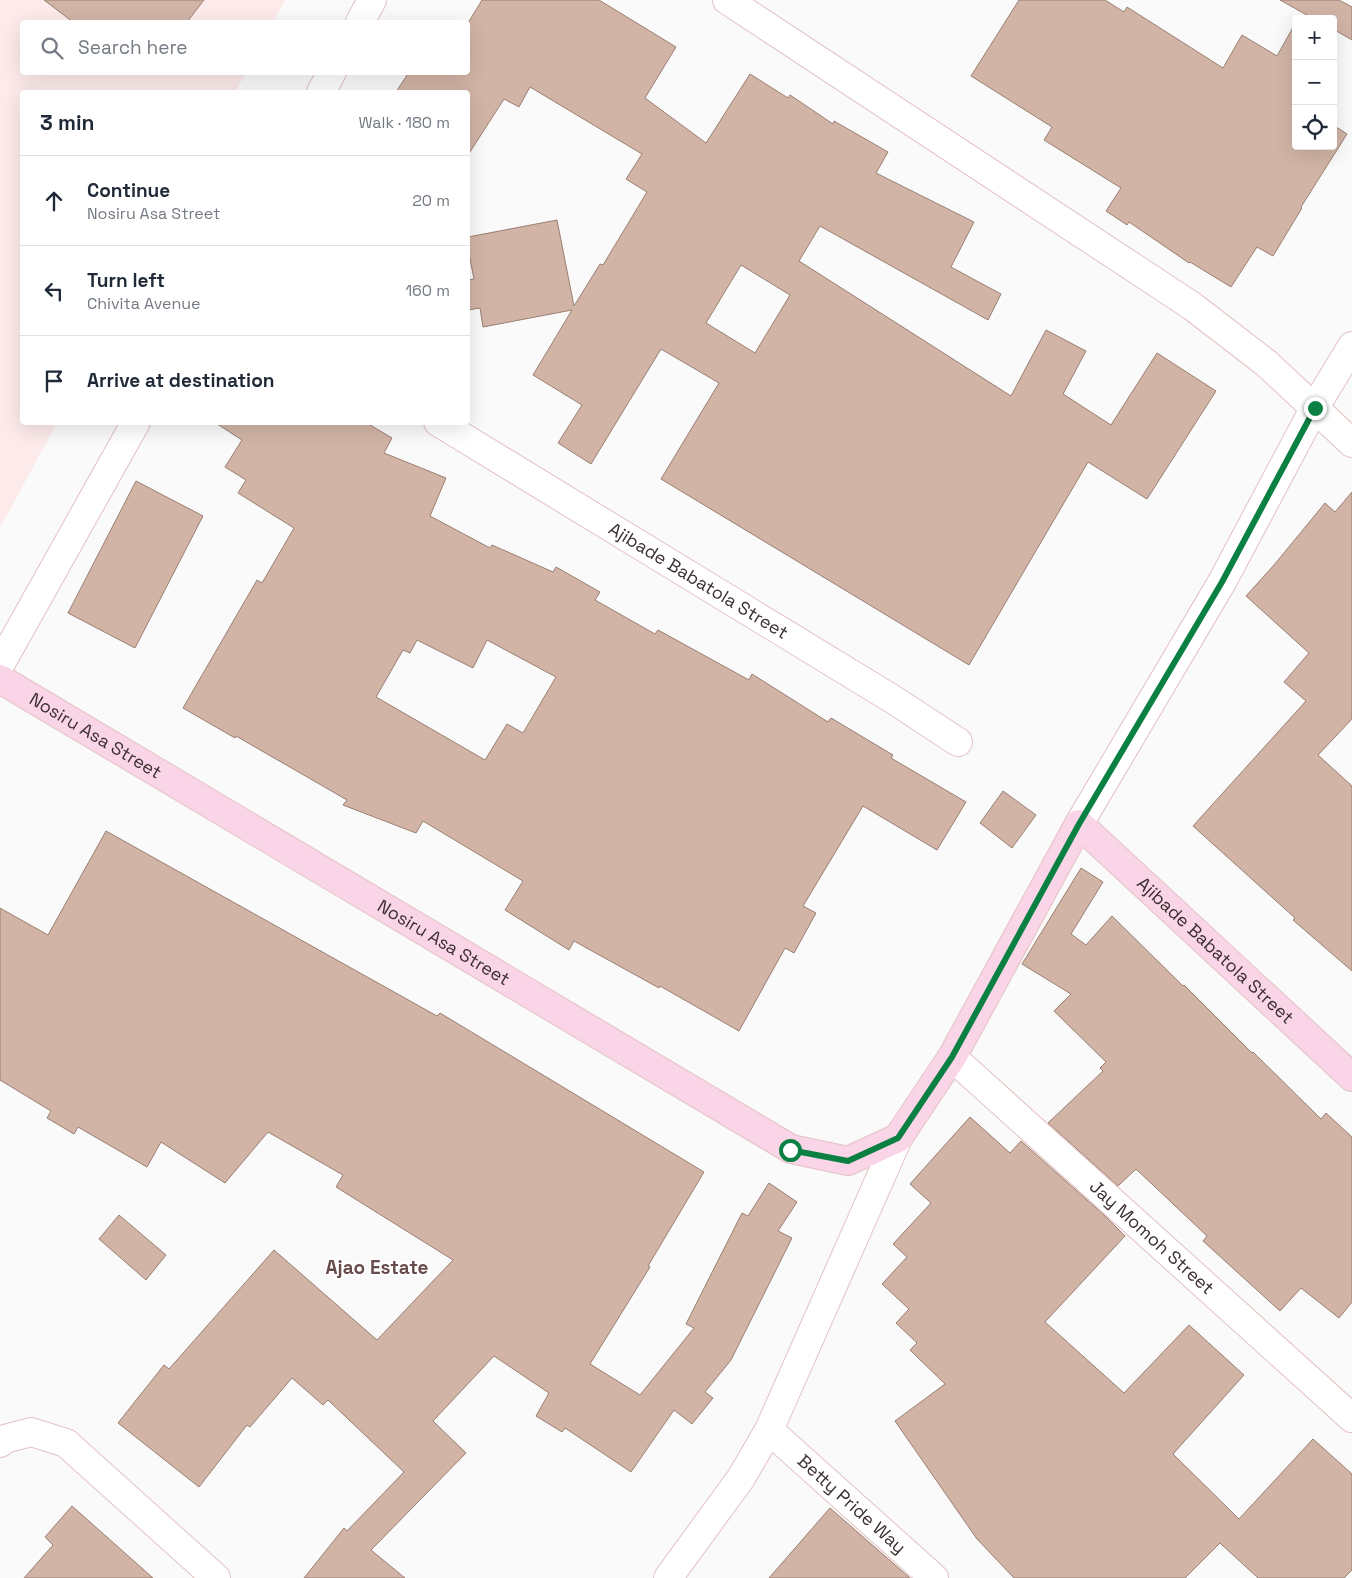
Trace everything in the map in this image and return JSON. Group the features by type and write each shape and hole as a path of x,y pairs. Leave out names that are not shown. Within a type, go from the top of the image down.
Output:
{"street":[{"path":"361,20 372,0"},
{"path":"727,0 1192,306 1266,363 1352,443"},
{"path":"322,90 330,75"},
{"path":"668,1578 742,1478 769,1430 898,1138 952,1057 1079,824 1222,582 1315,408 1352,346"},
{"path":"0,665 134,425"},
{"name":"Ajibade Babatola Street","path":"443,425 885,694 958,742"},
{"name":"Nosiru Asa Street","path":"0,679 790,1150 848,1161 898,1138"},
{"name":"Ajibade Babatola Street","path":"1079,824 1352,1077"},
{"name":"Jay Momoh Street","path":"952,1057 1352,1418"},
{"name":"Betty Pride Way","path":"769,1430 934,1578"},
{"path":"0,1443 5,1439 31,1432 66,1443 216,1578"}],"shaded area":[{"path":"0,0 285,0 274,20 20,20 20,75 245,75 236,90 20,90 20,425 56,425 0,528"}],"building":[{"path":"44,0 204,0 189,20 70,20"},
{"path":"482,0 599,0 676,47 645,98 706,143 750,74 788,98 790,95 833,124 834,121 888,152 876,173 974,222 951,267 1001,294 988,320 820,226 799,261 1011,396 1046,330 1086,351 1063,394 1111,425 1157,353 1216,391 1147,499 1088,462 969,665 661,479 719,383 661,349 591,464 558,443 582,405 533,375 572,310 483,327 480,308 470,310 470,280 474,279 470,259 470,237 557,220 574,306 600,264 603,265 647,192 626,179 642,154 530,87 519,107 504,99 470,152 470,90 397,90 407,75 470,75 470,20","holes":["741,265 790,295 755,353 706,323"]},
{"path":"1019,0 1105,0 1124,12 1127,7 1223,68 1242,35 1277,56 1292,29 1292,150 1337,150 1273,256 1257,247 1231,287 1189,263 1129,222 1127,225 1106,211 1121,188 1044,140 1052,127 971,76"},
{"path":"1280,0 1339,0 1352,7 1352,40 1337,31 1337,15 1307,15"},
{"path":"1337,128 1347,134 1337,150"},
{"path":"219,425 370,425 392,438 384,453 446,478 430,516 490,548 492,545 553,572 556,567 600,592 595,600 655,634 658,630 749,680 752,674 828,722 831,718 893,755 891,758 966,802 937,850 863,806 803,906 816,913 794,953 785,948 739,1031 660,986 659,988 574,941 569,950 505,910 523,881 423,821 416,833 343,805 347,800 236,736 235,738 183,708 257,580 262,583 294,528 238,493 246,480 225,467 242,440","holes":["417,640 473,668 487,640 556,677 523,733 507,724 485,760 376,697 403,650 410,653"]},
{"path":"136,481 203,516 135,648 68,613"},
{"path":"1352,492 1352,719 1318,755 1352,786 1352,971 1293,920 1295,918 1193,826 1306,701 1284,682 1309,653 1246,596 1325,503 1335,512"},
{"path":"1003,791 1036,815 1012,848 980,823"},
{"path":"106,831 437,1016 440,1013 704,1172 648,1266 650,1267 590,1364 640,1395 694,1328 686,1324 742,1213 748,1216 769,1183 797,1202 778,1231 792,1238 731,1360 705,1392 713,1398 692,1424 674,1410 631,1472 565,1428 562,1432 536,1416 549,1393 494,1356 433,1421 466,1453 371,1550 405,1578 304,1578 344,1528 347,1531 404,1472 328,1400 323,1405 292,1378 250,1427 247,1425 199,1487 118,1423 164,1365 169,1369 274,1250 377,1340 453,1260 336,1187 343,1175 268,1132 225,1183 161,1142 147,1167 78,1127 74,1134 47,1118 51,1111 0,1080 0,908 48,935"},
{"path":"1081,868 1103,882 1071,934 1086,945 1112,916 1321,1119 1326,1113 1352,1137 1352,1302 1339,1318 1301,1288 1280,1311 1203,1241 1207,1236 1136,1169 1118,1186 1048,1123 1103,1071 1100,1068 1106,1062 1054,1011 1071,994 1022,964"},
{"path":"970,1117 1010,1153 1021,1141 1125,1236 1045,1322 1124,1393 1189,1325 1244,1375 1173,1454 1239,1519 1313,1439 1352,1474 1352,1570 1344,1578 1258,1578 1220,1543 1185,1578 1014,1578 977,1539 895,1421 945,1384 910,1350 917,1343 896,1323 909,1309 882,1284 907,1257 893,1244 931,1203 910,1184"},
{"path":"119,1215 166,1255 146,1280 99,1239"},
{"path":"72,1506 153,1578 24,1578 53,1545 45,1537"},
{"path":"830,1508 910,1578 769,1578"}],"district":[{"name":"Ajao Estate","path":"377,1267"}],"route":[{"path":"790,1150 848,1161 898,1138 952,1057 1079,824 1222,582 1315,408"}]}
